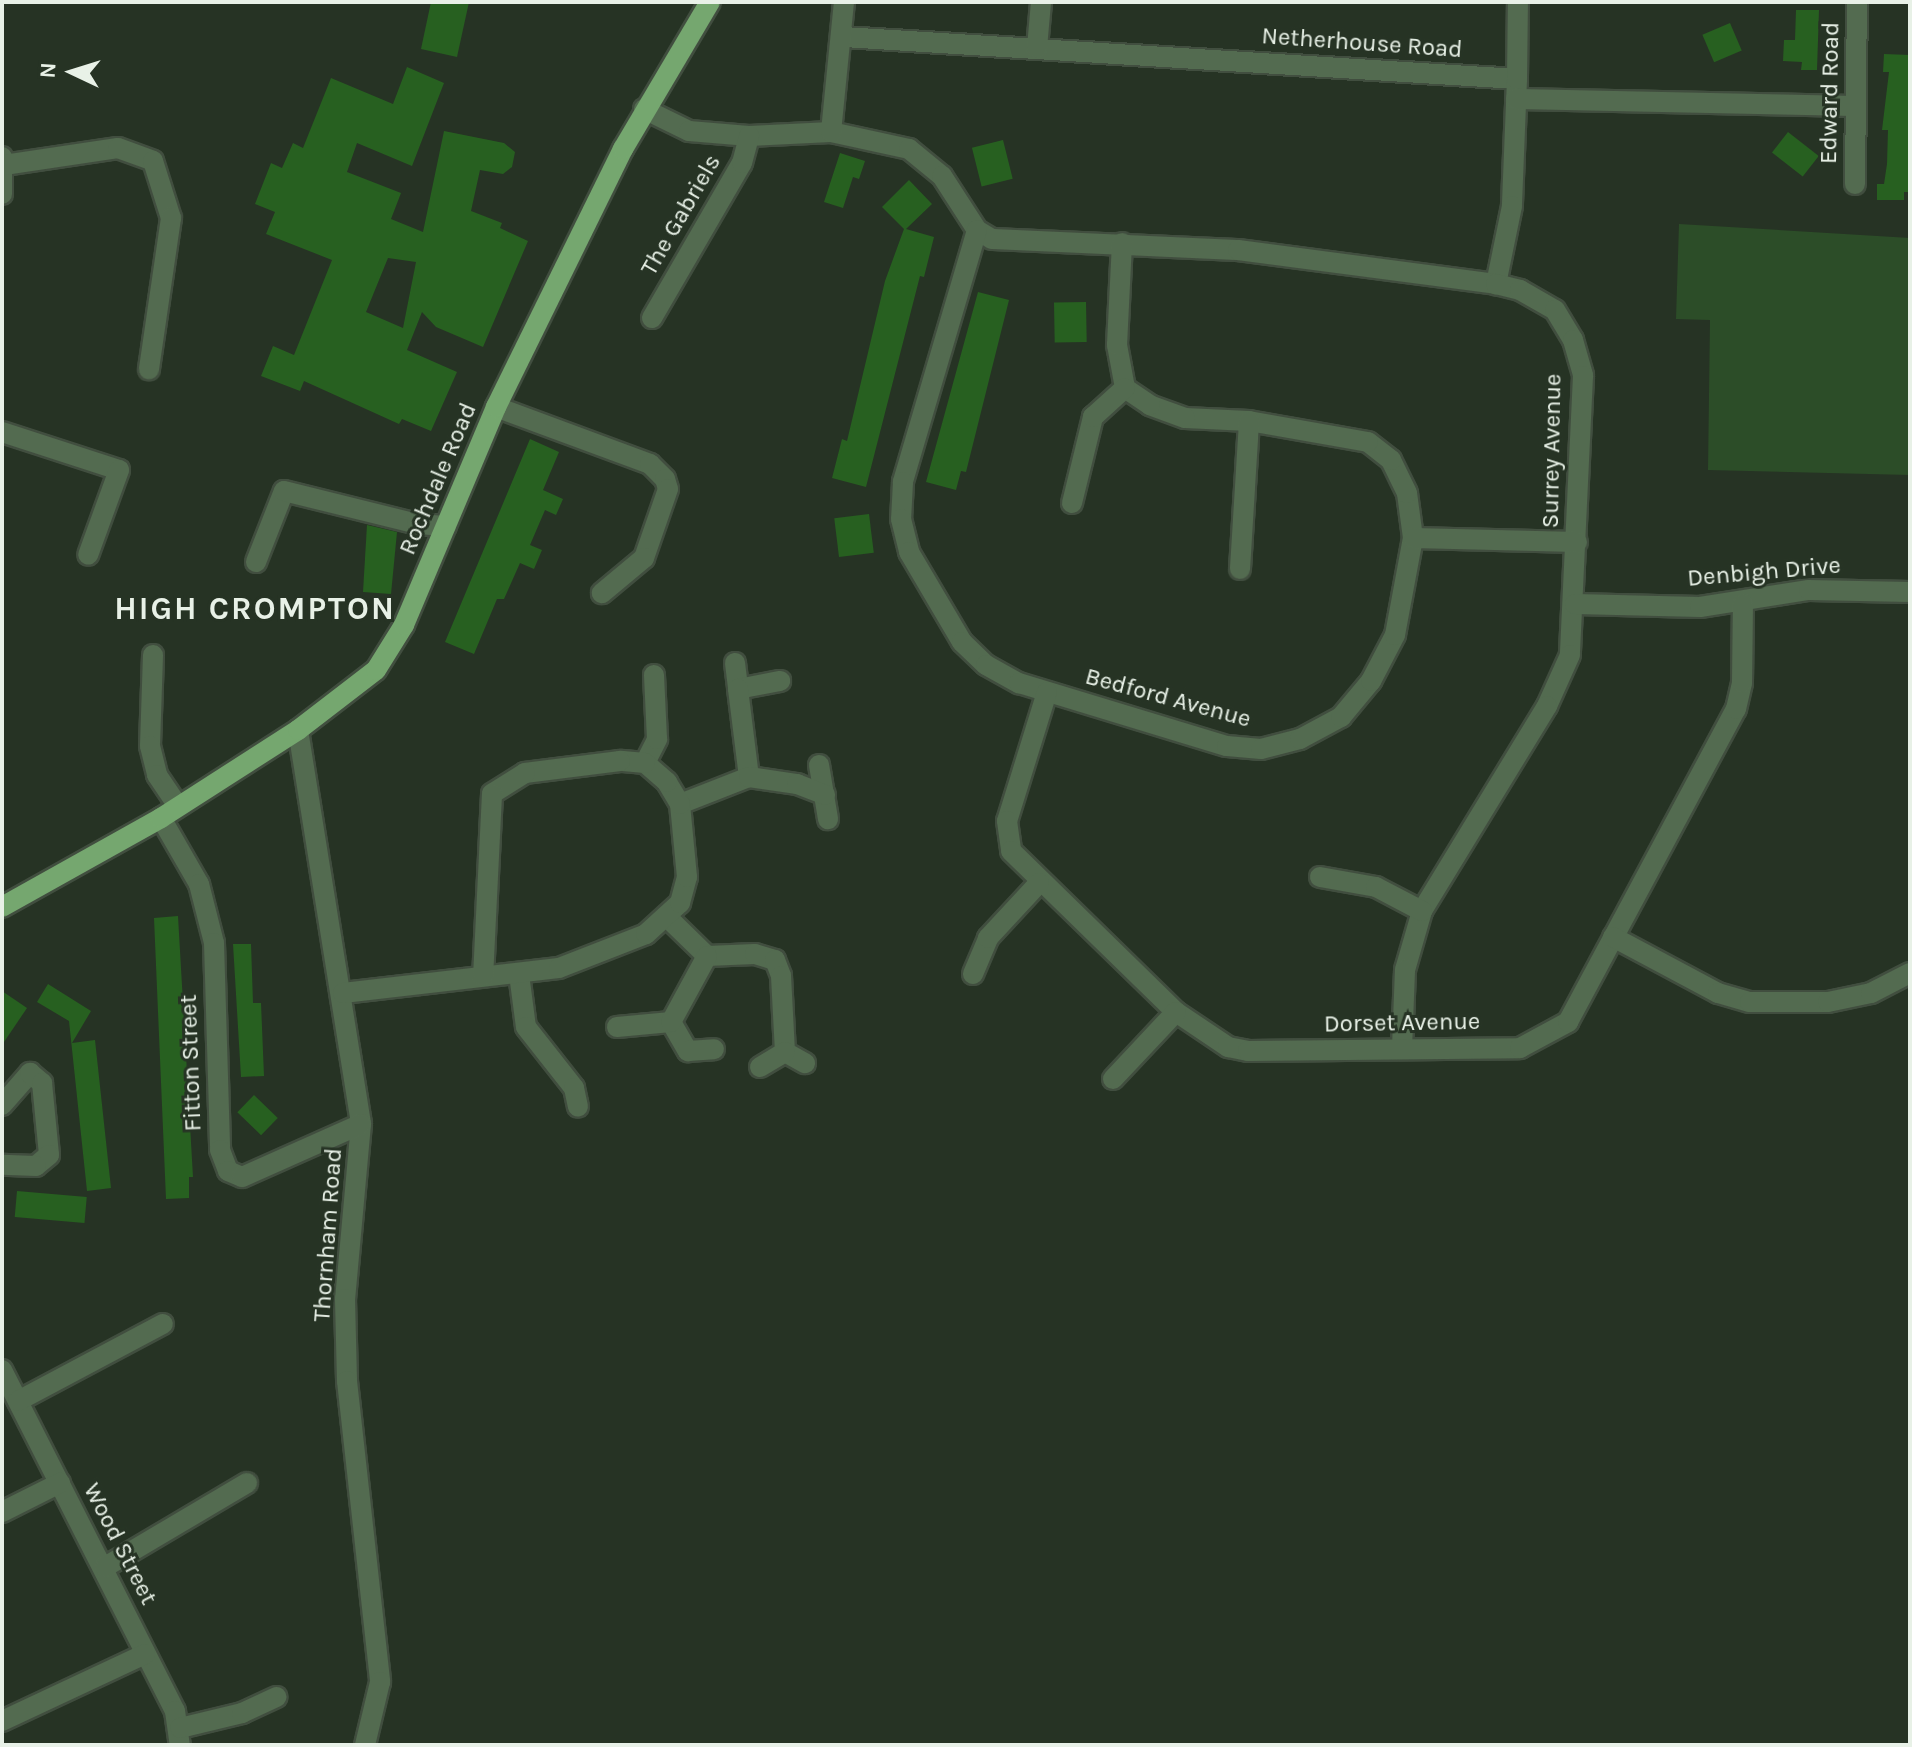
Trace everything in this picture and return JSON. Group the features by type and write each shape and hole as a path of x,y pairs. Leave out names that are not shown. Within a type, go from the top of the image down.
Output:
{"main road":[{"name":"Rochdale Road","path":"2,907 169,812 298,730 376,670 404,625 496,407 644,109 710,2"}],"street":[{"path":"831,132 844,37 844,2"},
{"path":"1037,48 1041,2"},
{"path":"1496,284 1512,206 1518,2"},
{"name":"Edward Road","path":"1855,184 1857,2"},
{"name":"Netherhouse Road","path":"844,37 1037,48 1517,89 1856,106"},
{"path":"644,109 689,131 749,136 831,132 909,149 942,176 977,230"},
{"name":"The Gabriels","path":"652,318 742,163 749,136"},
{"path":"2,194 3,161 118,148 153,161 171,218 149,369"},
{"name":"Surrey Avenue","path":"977,230 992,239 1238,250 1496,284 1520,290 1555,310 1573,340 1583,376 1575,604 1570,655 1547,706 1422,911 1405,970 1402,1049"},
{"name":"Bedford Avenue","path":"977,230 903,482 901,519 909,552 962,642 986,665 1047,692 1227,746 1261,749 1300,739 1341,717 1371,681 1395,635 1413,538 1407,493 1391,460 1368,442 1249,421 1185,418 1150,405 1125,388"},
{"path":"1072,503 1093,417 1125,388 1117,345 1122,243"},
{"path":"496,407 650,464 665,479 668,489 644,558 602,593"},
{"path":"1240,569 1249,421"},
{"path":"2,432 119,470 88,555"},
{"path":"256,562 284,491 417,524 446,526"},
{"path":"1413,538 1577,542"},
{"name":"Denbigh Drive","path":"1575,604 1743,604 1809,590 1910,592"},
{"name":"Dorset Avenue","path":"1047,692 1007,821 1011,851 1039,883 1176,1012 1228,1047 1248,1051 1520,1048 1547,1038 1568,1022 1736,709 1742,683 1743,604"},
{"name":"Fitton Street","path":"153,655 150,746 169,812 199,884 214,943 220,1150 228,1171 242,1177 361,1124"},
{"path":"735,663 749,777"},
{"path":"645,763 657,739 654,675"},
{"path":"738,689 780,681"},
{"name":"Thornham Road","path":"298,730 343,993 361,1124 345,1299 347,1381 377,1618 380,1682 372,1743"},
{"path":"343,993 519,974 609,951 668,918 680,903 687,877 680,804 667,782 645,763 620,761 525,773 492,794 483,976"},
{"path":"819,765 828,819"},
{"path":"680,804 749,777 797,784 825,795"},
{"path":"1320,877 1376,887 1422,911"},
{"path":"973,974 988,938 1039,883"},
{"path":"668,918 707,956 755,954 775,960 781,976 785,1052"},
{"path":"1613,937 1718,993 1750,1002 1828,1002 1871,993 1910,973"},
{"path":"671,1022 707,956"},
{"path":"519,974 526,1027 574,1088 578,1107"},
{"path":"1113,1079 1176,1012"},
{"path":"617,1027 671,1022"},
{"path":"671,1022 688,1051 714,1049"},
{"path":"785,1052 805,1063"},
{"path":"760,1067 785,1052"},
{"path":"2,1105 30,1073 42,1083 49,1155 36,1166 2,1165"},
{"path":"18,1401 163,1324"},
{"name":"Wood Street","path":"2,1370 105,1567 180,1737"},
{"path":"2,1512 60,1483"},
{"path":"105,1567 247,1483"},
{"path":"2,1721 145,1654"},
{"path":"180,1737 276,1697"}],"green space":[{"path":"1679,224 1910,238 1910,475 1708,470 1710,320 1676,319"}],"building":[{"path":"431,2 469,2 457,57 421,49"},
{"path":"1796,10 1819,10 1817,70 1801,70 1802,62 1783,61 1784,40 1795,40"},
{"path":"1730,23 1742,51 1714,62 1702,35"},
{"path":"1884,54 1910,55 1910,192 1904,192 1904,200 1877,200 1877,184 1884,184 1887,164 1888,130 1882,130 1889,72 1883,72"},
{"path":"407,67 444,83 412,166 357,143 347,172 401,193 391,219 423,232 444,131 504,143 515,152 512,167 503,174 480,170 471,211 502,223 500,228 528,241 483,347 436,327 422,312 407,350 457,372 431,431 402,419 399,424 304,381 300,391 261,376 273,346 294,355 332,260 266,234 275,212 255,204 271,163 282,168 293,143 303,148 331,78 393,104","holes":["388,258 416,262 403,328 366,312"]},
{"path":"1788,132 1819,156 1803,176 1772,152"},
{"path":"1003,140 1013,179 982,187 972,148"},
{"path":"840,153 865,161 859,179 853,177 843,208 824,202"},
{"path":"909,180 932,204 906,229 934,237 924,277 920,276 866,487 832,478 842,439 847,441 885,281 904,229 882,207"},
{"path":"978,292 1009,300 966,472 961,471 956,490 926,482"},
{"path":"1086,302 1087,342 1055,343 1054,303"},
{"path":"530,439 559,452 543,490 563,499 556,515 545,510 530,545 542,550 534,569 520,563 504,599 497,599 474,654 445,642"},
{"path":"869,514 874,553 839,557 834,518"},
{"path":"367,525 397,532 391,594 363,592"},
{"path":"178,916 193,1177 189,1177 189,1198 166,1199 154,918"},
{"path":"233,944 251,944 253,1003 261,1003 264,1076 241,1077"},
{"path":"48,984 91,1011 72,1043 95,1040 111,1188 87,1191 69,1021 37,1002"},
{"path":"2,991 27,1008 2,1045"},
{"path":"254,1095 278,1118 261,1135 237,1112"},
{"path":"17,1191 87,1197 84,1223 15,1217"}],"district":[{"name":"HIGH CROMPTON","path":"255,609"}]}
